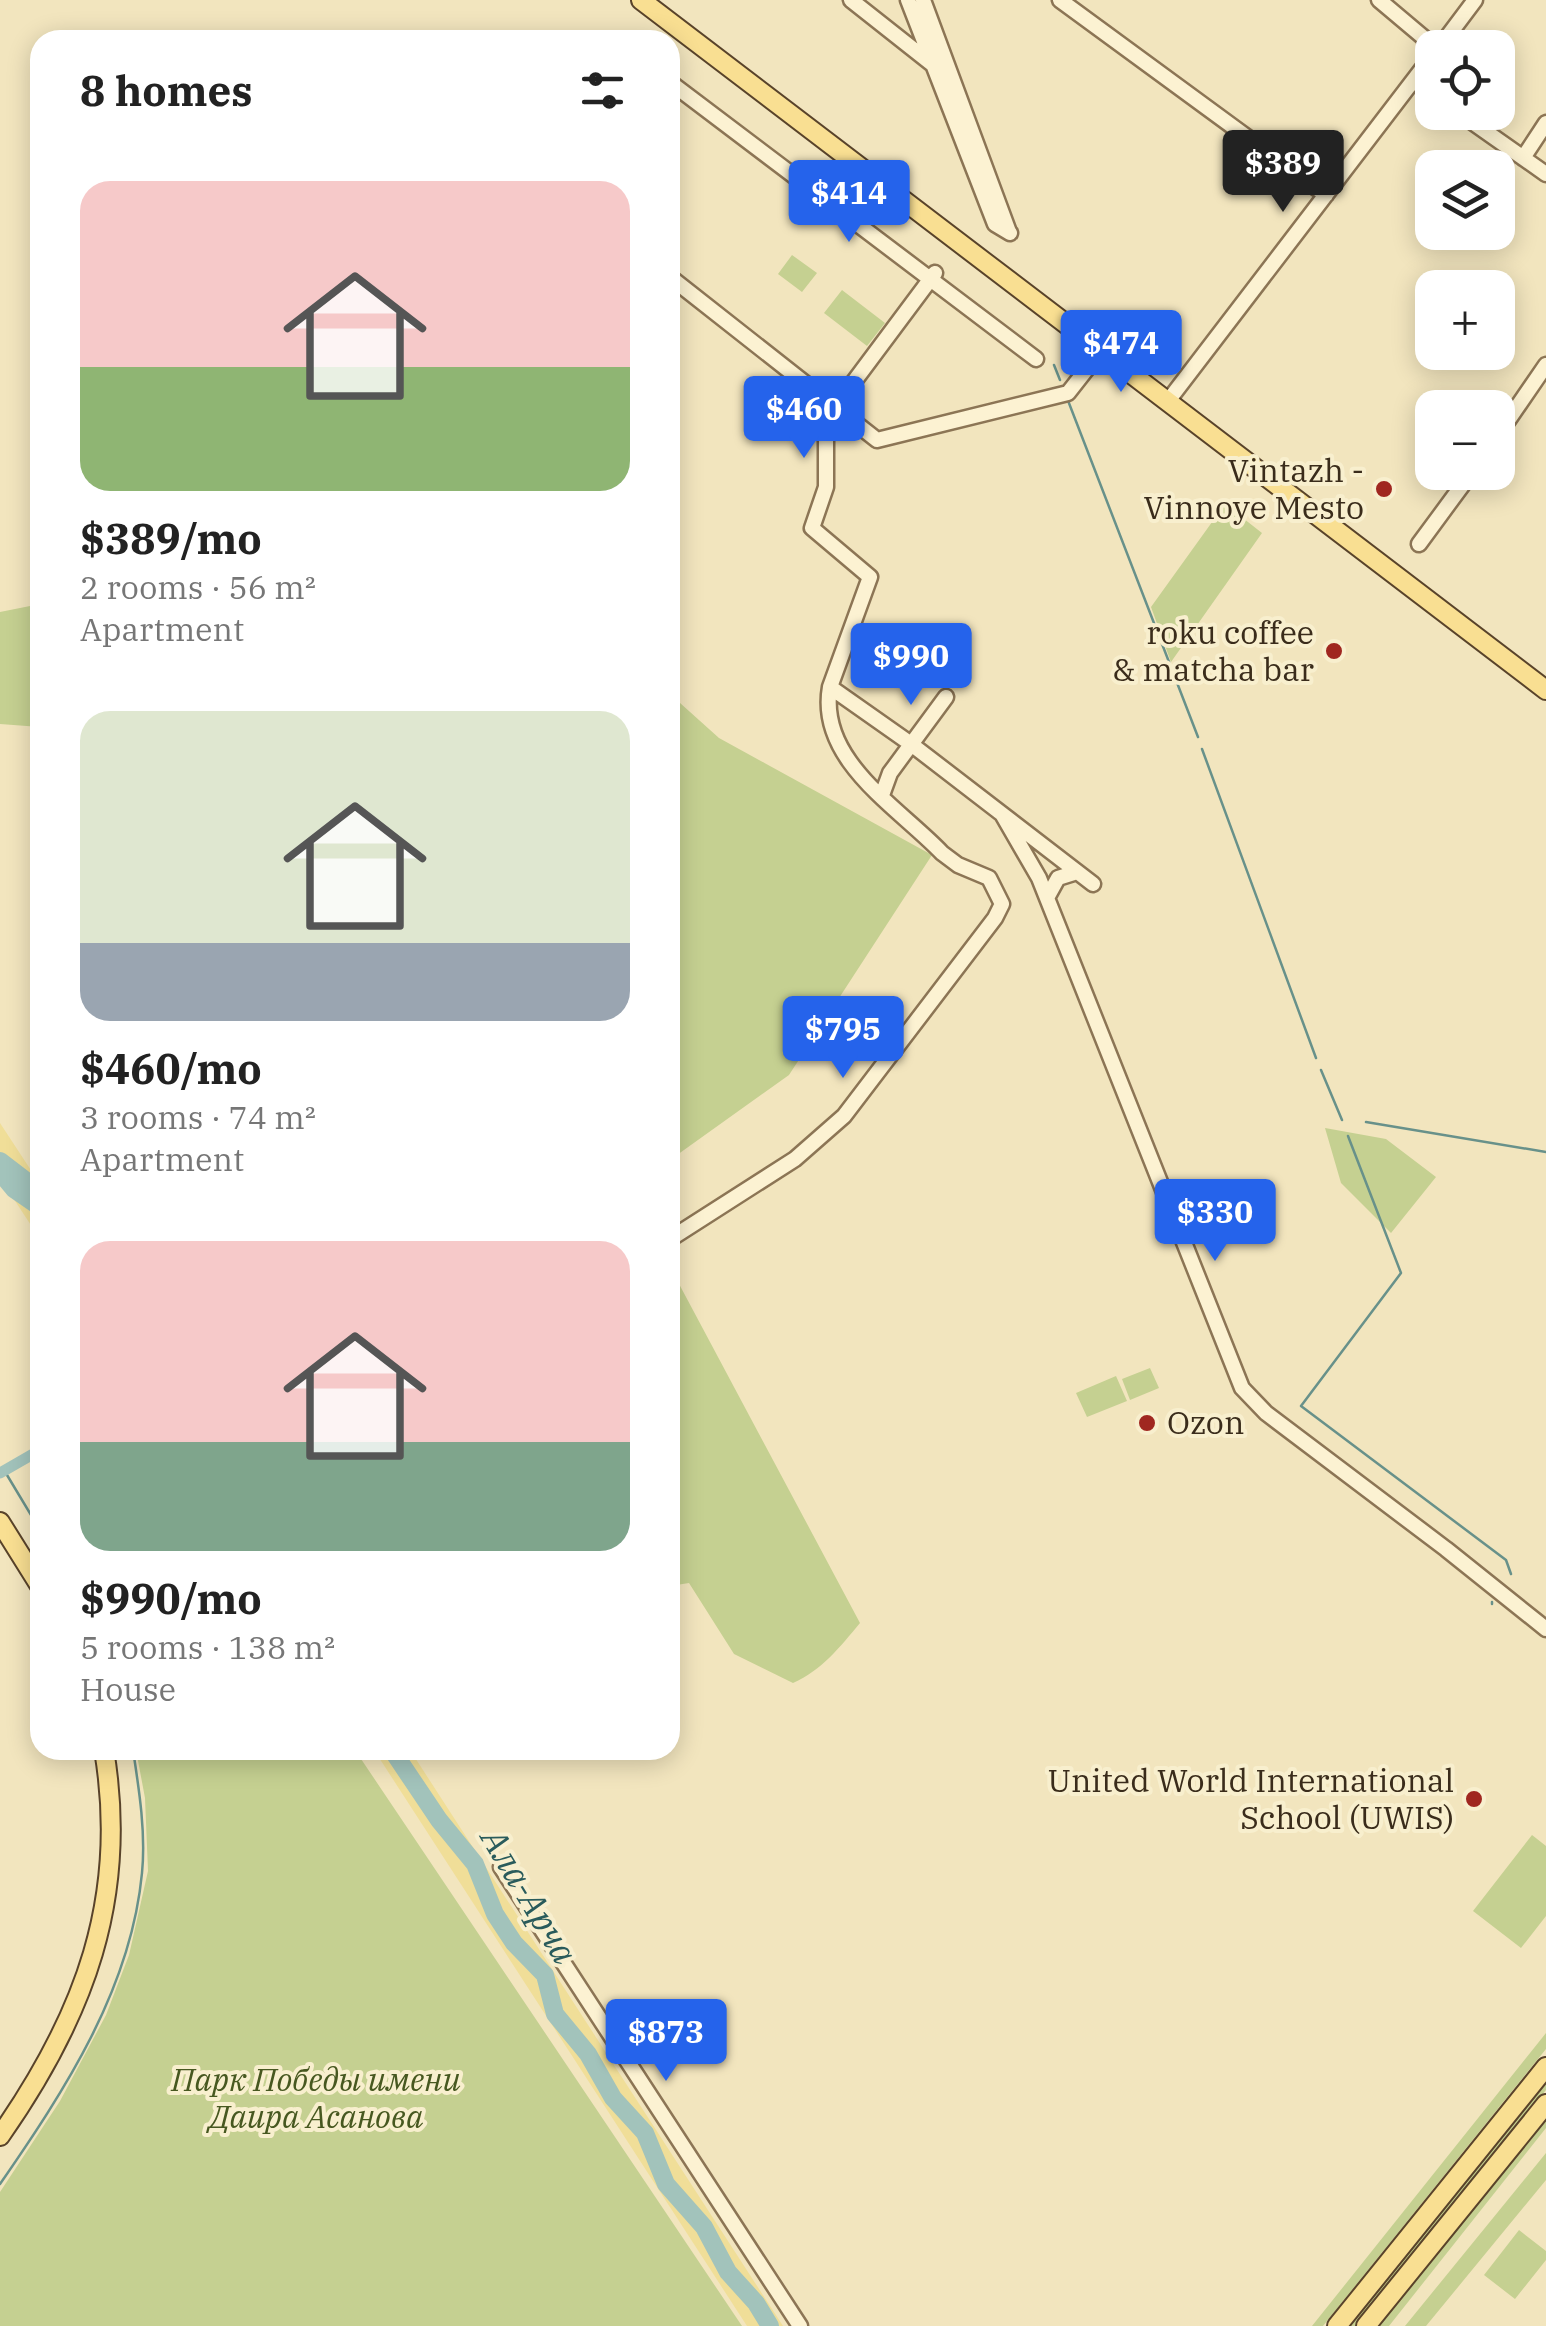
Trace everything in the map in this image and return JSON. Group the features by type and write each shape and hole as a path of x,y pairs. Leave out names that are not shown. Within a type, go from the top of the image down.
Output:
{"main road":[{"path":"642,0 1546,690"},
{"path":"0,1522 30,1570"},
{"path":"0,2136 64,2031 97,1945 111,1840 105,1760"},
{"path":"1337,2326 1546,2067"},
{"path":"1366,2326 1546,2104"}],"street":[{"path":"851,0 932,64"},
{"path":"908,0 995,224 1004,230 923,0"},
{"path":"1060,0 1326,195"},
{"path":"1379,0 1416,30"},
{"path":"1452,30 1475,0"},
{"path":"1168,401 1414,82"},
{"path":"680,90 933,276 1036,359"},
{"path":"1523,158 1546,123"},
{"path":"1483,130 1546,174"},
{"path":"680,1232 795,1159 844,1116 1002,904 989,878 958,865 942,853 848,762 826,706 870,577 812,528 826,488 826,436 835,407 933,276"},
{"path":"680,285 877,440 1068,393 1101,351"},
{"path":"1515,411 1546,366"},
{"path":"1419,544 1459,490"},
{"path":"830,687 1093,884"},
{"path":"882,795 890,773 946,697"},
{"path":"1002,814 1031,859 1048,898 1242,1388 1266,1413 1546,1629"},
{"path":"1048,898 1058,878 1077,872"},
{"path":"501,1867 800,2326"}],"green space":[{"path":"792,255 817,273 802,292 778,274"},
{"path":"842,290 885,323 867,346 824,313"},
{"path":"1225,504 1262,533 1171,662 1151,607"},
{"path":"30,606 30,726 0,724 0,612"},
{"path":"680,703 719,738 932,855 789,1075 680,1153"},
{"path":"1325,1128 1386,1139 1436,1177 1391,1233 1341,1183"},
{"path":"680,1286 860,1623 822,1665 793,1683 734,1654 689,1583 680,1584"},
{"path":"1150,1368 1159,1388 1130,1400 1122,1379"},
{"path":"1116,1376 1127,1401 1087,1417 1076,1393"},
{"name":"Парк Победы имени Даира Асанова","path":"138,1760 362,1760 742,2326 0,2326 0,2192 60,2101 106,2015 129,1955 148,1871 145,1798"},
{"path":"1532,1835 1546,1846 1546,1916 1521,1948 1473,1911"},
{"path":"1546,2033 1546,2049 1323,2326 1312,2326"},
{"path":"1546,2080 1546,2090 1357,2326 1349,2326"},
{"path":"1546,2115 1546,2128 1389,2326 1377,2326"},
{"path":"1546,2153 1546,2180 1426,2326 1405,2326"},
{"path":"1519,2230 1546,2251 1546,2260 1515,2299 1484,2275"}],"sand":[{"path":"0,1123 30,1169 30,1224 0,1178"},
{"path":"380,1760 416,1760 783,2326 747,2326"}],"waterway":[{"path":"1054,365 1060,380"},
{"path":"1067,398 1198,737"},
{"path":"1202,749 1316,1058"},
{"path":"1321,1070 1342,1120"},
{"path":"1366,1122 1546,1152"},
{"path":"1348,1136 1401,1273 1301,1406 1506,1560 1511,1574"},
{"name":"Ала-Арча","path":"0,1161 30,1184"},
{"path":"0,1172 30,1200"},
{"path":"0,1473 30,1456"},
{"path":"4,1470 30,1513"},
{"path":"0,2184 71,2075 109,1998 124,1957 135,1916 143,1858 134,1760"},
{"name":"Ала-Арча","path":"399,1760 439,1820 475,1864 495,1914 514,1943 545,1975 555,2014 588,2054 613,2098 645,2133 666,2184 704,2227 728,2272 756,2303 770,2326"}],"place":[{"name":"Vintazh - Vinnoye Mesto","path":"1384,489"},
{"name":"roku coffee & matcha bar","path":"1334,651"},
{"name":"Ozon","path":"1147,1423"},
{"name":"United World International School (UWIS)","path":"1474,1799"}]}
